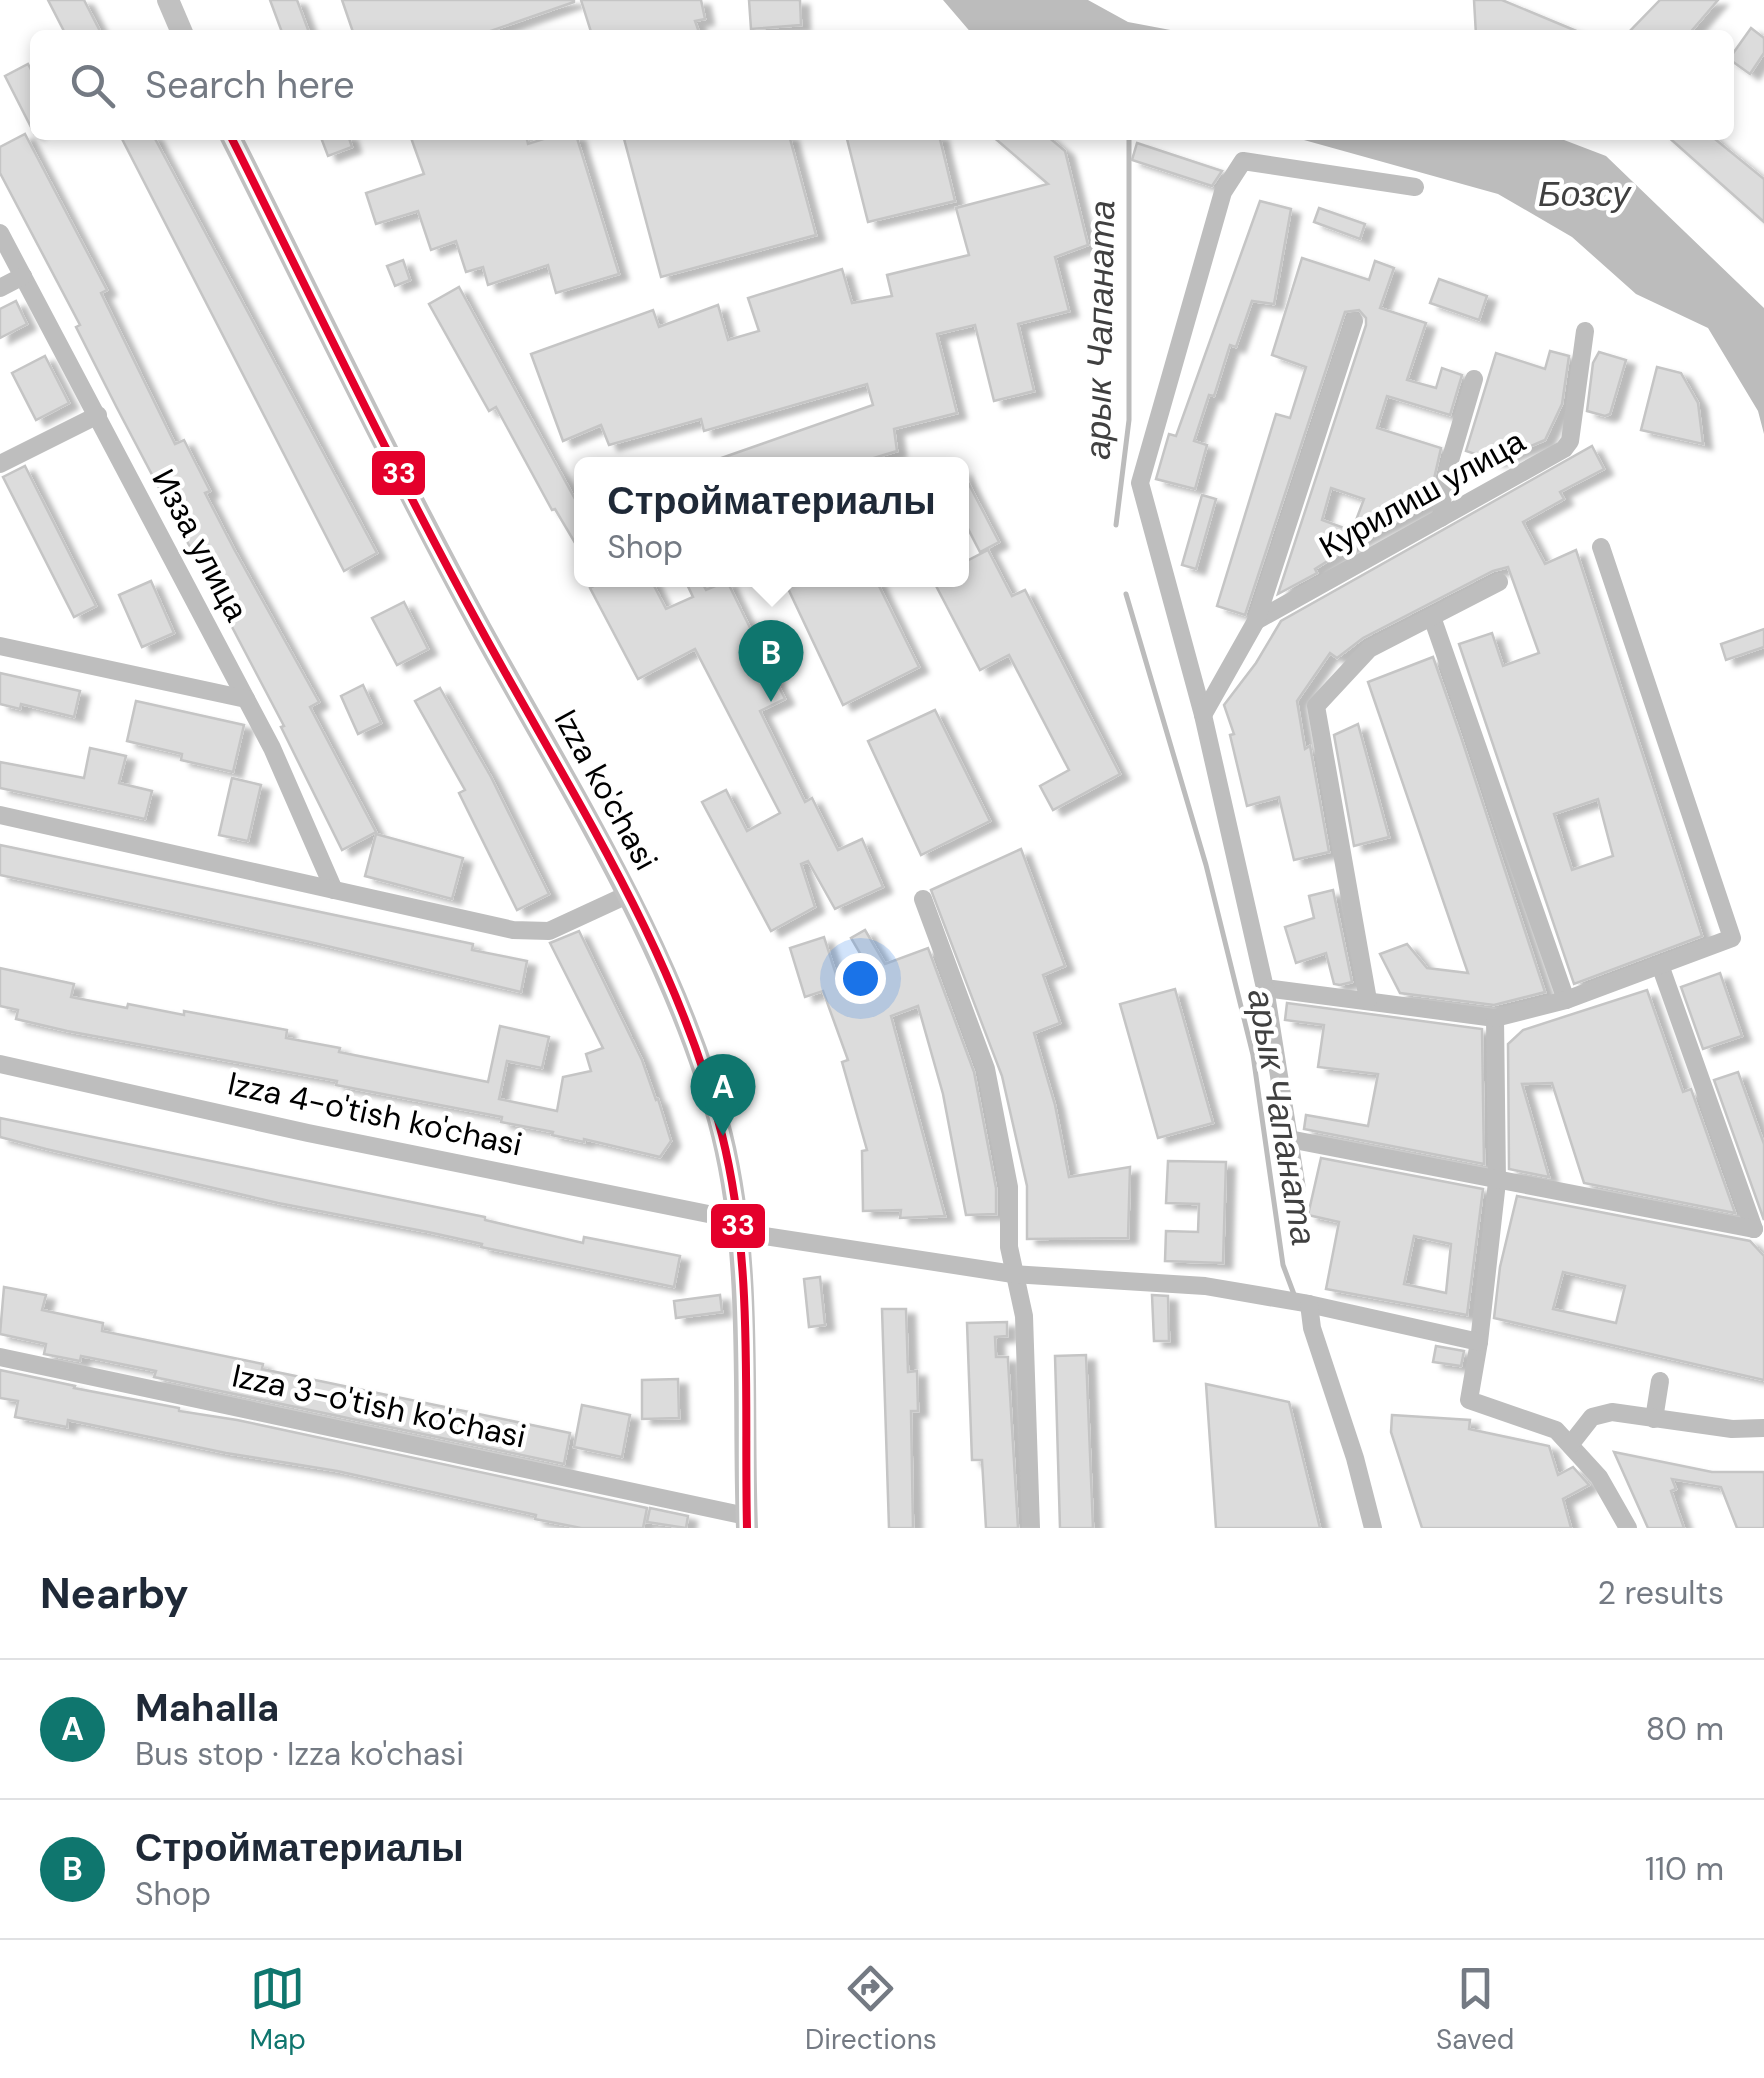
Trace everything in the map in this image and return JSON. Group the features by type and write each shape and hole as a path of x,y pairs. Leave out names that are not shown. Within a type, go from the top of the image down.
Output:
{"main road":[{"path":"168,0 180,30"},
{"name":"Izza ko'chasi","path":"233,140 460,588 626,895 702,1066 723,1136 738,1226 746,1522"}],"street":[{"path":"1297,1189 1265,988 1203,715 1140,483 1224,192 1244,162 1415,187"},
{"name":"Изза улица","path":"0,234 272,748 334,890"},
{"path":"0,288 24,276"},
{"name":"Курилиш улица","path":"1203,715 1256,620 1354,321"},
{"name":"Курилиш улица","path":"1256,620 1564,449 1570,441 1586,331"},
{"path":"1441,518 1444,482 1474,379"},
{"path":"0,464 98,415"},
{"path":"1265,988 1495,1018 1566,1000 1732,938 1601,548"},
{"path":"1368,1000 1316,706 1369,649 1499,582"},
{"path":"1432,618 1566,1000"},
{"path":"0,646 246,699"},
{"path":"0,815 513,930 548,931 626,895"},
{"path":"923,899 986,1070 1010,1187 1009,1247 1024,1316 1031,1528"},
{"path":"1289,1139 1754,1230 1660,965"},
{"path":"1495,1018 1498,1182 1469,1400 1556,1430 1599,1477 1628,1528"},
{"name":"Izza 4-o'tish ko'chasi","path":"0,1064 738,1226 1012,1274 1205,1286 1306,1303 1479,1342"},
{"path":"1306,1303 1355,1458 1372,1528"},
{"name":"Izza 3-o'tish ko'chasi","path":"0,1357 746,1522"},
{"path":"1654,1418 1660,1381"},
{"path":"1570,1445 1592,1417 1612,1412 1732,1429 1764,1428"}],"water":[{"path":"943,0 1088,0 1128,22 1170,30 969,30"},
{"name":"Бозсу","path":"1304,140 1564,140 1606,156 1764,308 1764,434 1758,411 1708,328 1636,294 1572,237 1498,194"}],"building":[{"path":"48,0 84,0 99,30 63,30"},
{"path":"270,0 297,0 308,30 281,30"},
{"path":"342,0 574,0 493,30 352,30"},
{"path":"581,0 701,0 705,19 695,21 698,30 590,30"},
{"path":"749,0 800,0 801,25 751,29"},
{"path":"1474,0 1502,0 1574,30 1476,30"},
{"path":"1660,0 1718,0 1692,30 1631,30"},
{"path":"1751,28 1764,38 1764,53 1750,74 1734,63 1734,52"},
{"path":"28,64 30,68 30,125 5,76"},
{"path":"25,134 107,290 101,293 175,444 184,440 210,491 205,493 319,702 310,707 376,832 342,850 281,727 284,726 117,408 76,327 80,325 0,173 0,147"},
{"path":"123,140 156,140 377,553 344,571"},
{"path":"322,140 350,140 352,147 328,156"},
{"path":"412,140 527,140 528,144 578,140 619,274 556,293 548,265 488,285 483,267 466,272 456,241 431,250 418,211 376,224 366,193 424,174"},
{"path":"624,140 790,140 816,235 661,277"},
{"path":"847,140 940,140 955,201 868,222"},
{"path":"997,140 1052,140 1065,151 1088,245 1055,257 1069,311 1018,324 1034,391 994,401 975,325 937,334 957,413 894,429 897,451 877,457 724,457 873,405 867,384 704,431 701,419 609,445 601,425 563,441 531,354 653,310 659,327 718,305 728,340 759,331 748,298 842,269 852,303 892,296 887,275 969,255 956,208 1048,184"},
{"path":"1672,140 1716,140 1764,179 1764,222"},
{"path":"1137,143 1222,171 1212,186 1132,160"},
{"path":"1260,201 1291,209 1274,304 1252,301 1236,347 1230,345 1194,441 1207,445 1195,489 1156,479 1169,434 1176,436"},
{"path":"1319,208 1365,224 1360,239 1314,222"},
{"path":"1302,258 1369,280 1375,261 1394,268 1380,308 1426,323 1407,380 1436,388 1442,368 1462,375 1450,415 1387,396 1377,428 1441,448 1428,505 1364,538 1315,569 1317,573 1278,594 1366,325 1359,310 1345,312 1245,615 1217,606 1276,414 1290,418 1306,367 1272,355","holes":["1331,488 1364,499 1352,531 1322,520"]},
{"path":"403,260 410,280 395,286 387,266"},
{"path":"1439,279 1487,296 1479,320 1430,303"},
{"path":"459,287 574,497 574,541 555,509 552,510 496,407 489,411 429,304"},
{"path":"16,301 27,324 0,338 0,309"},
{"path":"1550,351 1569,356 1562,404 1545,440 1496,461 1466,451 1496,353 1545,369"},
{"path":"1599,352 1626,360 1610,414 1605,416 1587,411 1593,363"},
{"path":"45,356 69,403 36,420 12,373"},
{"path":"1657,367 1681,373 1698,403 1703,444 1641,430"},
{"path":"1592,446 1604,469 1560,492 1564,499 1523,522 1545,564 1576,550 1702,936 1574,984 1459,644 1492,633 1503,666 1539,653 1508,567 1493,571 1363,638 1337,658 1330,653 1297,701 1305,749 1310,746 1329,852 1294,860 1279,797 1247,806 1230,735 1234,734 1224,705 1281,621","holes":["1598,799 1613,856 1572,870 1554,814"]},
{"path":"25,466 96,606 74,617 3,477"},
{"path":"969,484 999,542 980,552 969,531"},
{"path":"1202,495 1216,499 1196,569 1182,565"},
{"path":"988,550 1012,596 1025,590 1120,774 1053,810 1040,786 1069,770 1009,655 980,670 937,587 969,587 969,560"},
{"path":"151,581 174,633 142,647 119,595"},
{"path":"655,587 666,609 693,597 688,587 730,587 785,699 760,711 805,802 812,798 838,850 862,839 883,887 835,909 808,861 801,864 815,907 771,931 702,802 726,790 747,831 780,813 695,649 638,679 590,588"},
{"path":"787,587 879,587 919,667 843,705"},
{"path":"404,602 428,649 397,665 372,618"},
{"path":"1764,629 1764,647 1726,660 1721,644"},
{"path":"1433,657 1545,992 1494,1005 1400,993 1380,954 1407,944 1427,968 1468,973 1368,682"},
{"path":"0,673 80,691 74,717 21,704 20,709 0,704"},
{"path":"363,685 381,723 358,734 341,696"},
{"path":"440,688 491,777 549,894 517,910 459,793 465,790 415,701"},
{"path":"136,701 244,725 233,772 181,760 182,754 127,741"},
{"path":"935,710 990,821 921,855 868,741"},
{"path":"1358,724 1389,837 1354,846 1334,735"},
{"path":"90,748 126,756 119,783 152,791 145,819 0,788 0,762 84,778"},
{"path":"232,778 261,785 248,841 219,835"},
{"path":"376,834 463,858 452,899 365,876"},
{"path":"0,845 473,944 472,950 527,961 521,992 0,875"},
{"path":"1021,849 1065,966 1043,975 1060,1023 1034,1033 1055,1105 1069,1177 1130,1167 1128,1238 1027,1239 1027,1186 1002,1076 931,890"},
{"path":"1333,890 1352,982 1340,985 1334,984 1326,953 1296,963 1285,927 1314,918 1309,896"},
{"path":"865,930 885,964 928,948 974,1072 996,1188 996,1214 966,1215 943,1094 918,1006 891,1016 945,1216 900,1218 901,1210 863,1211 862,1151 867,1150 842,1062 848,1060 823,991 805,997 790,948 824,937 841,990 874,977 851,938"},
{"path":"579,931 658,1099 671,1141 660,1157 552,1135 553,1132 501,1122 502,1117 336,1085 337,1081 67,1031 16,1019 18,1010 0,1006 0,968 74,984 71,997 127,1008 128,1004 184,1015 184,1011 287,1030 286,1038 340,1048 339,1052 488,1082 500,1026 549,1037 542,1068 507,1061 499,1099 557,1111 563,1077 591,1071 586,1054 603,1048 550,943"},
{"path":"1720,973 1742,1036 1703,1049 1681,987"},
{"path":"1175,989 1213,1123 1158,1138 1120,1004"},
{"path":"1647,990 1683,1092 1691,1089 1735,1213 1584,1183 1552,1083 1522,1084 1549,1177 1509,1169 1508,1044 1523,1030"},
{"path":"1287,1003 1482,1029 1484,1164 1304,1129 1306,1115 1368,1126 1378,1074 1318,1067 1324,1025 1285,1020"},
{"path":"1738,1072 1764,1144 1764,1220 1714,1080"},
{"path":"0,1118 485,1217 583,1243 584,1237 680,1256 674,1287 46,1149 0,1137"},
{"path":"1321,1158 1483,1189 1467,1315 1326,1289 1339,1222 1308,1215","holes":["1414,1236 1451,1244 1446,1293 1404,1284"]},
{"path":"1168,1161 1226,1162 1223,1263 1165,1261 1166,1231 1198,1232 1199,1204 1166,1203"},
{"path":"1517,1196 1750,1241 1764,1256 1764,1380 1494,1318 1500,1267","holes":["1563,1272 1625,1286 1616,1323 1553,1309"]},
{"path":"820,1277 825,1325 809,1327 804,1279"},
{"path":"4,1287 46,1295 42,1310 103,1323 102,1331 263,1364 262,1369 570,1433 564,1464 154,1377 156,1371 81,1356 80,1361 44,1354 46,1344 0,1334"},
{"path":"720,1295 722,1312 676,1318 674,1301"},
{"path":"1152,1295 1168,1296 1169,1341 1154,1341"},
{"path":"882,1309 906,1309 908,1372 917,1371 918,1411 911,1411 913,1528 889,1528"},
{"path":"1007,1322 1007,1336 995,1337 996,1357 1008,1357 1018,1528 986,1528 982,1460 972,1460 967,1323"},
{"path":"1436,1346 1464,1351 1461,1366 1433,1362"},
{"path":"1086,1355 1093,1528 1060,1528 1055,1356"},
{"path":"0,1370 647,1508 643,1528 581,1528 337,1471 68,1420 67,1427 15,1417 18,1401 0,1398"},
{"path":"678,1379 679,1418 642,1419 642,1380"},
{"path":"1206,1384 1289,1402 1320,1528 1216,1528"},
{"path":"582,1405 630,1415 622,1457 574,1447"},
{"path":"1392,1415 1470,1420 1469,1429 1549,1446 1558,1475 1573,1467 1589,1485 1563,1499 1571,1528 1422,1528 1391,1432"},
{"path":"1614,1452 1712,1472 1764,1472 1764,1528 1737,1528 1721,1487 1672,1479 1676,1489 1671,1491 1684,1528 1648,1528"},
{"path":"650,1508 688,1516 686,1528 647,1522"}],"waterway":[{"name":"арык Чапаната","path":"1116,525 1129,420 1129,140"},
{"name":"арык Чапаната","path":"1126,594 1206,865 1253,1055 1283,1265 1295,1297"}],"transit line":[{"name":"33","path":"232,140 448,568 618,874 678,1002 722,1135 739,1232 745,1331 747,1528"}],"place":[{"name":"Стройматериалы","path":"771,702"},
{"name":"Mahalla","path":"723,1136"}]}
